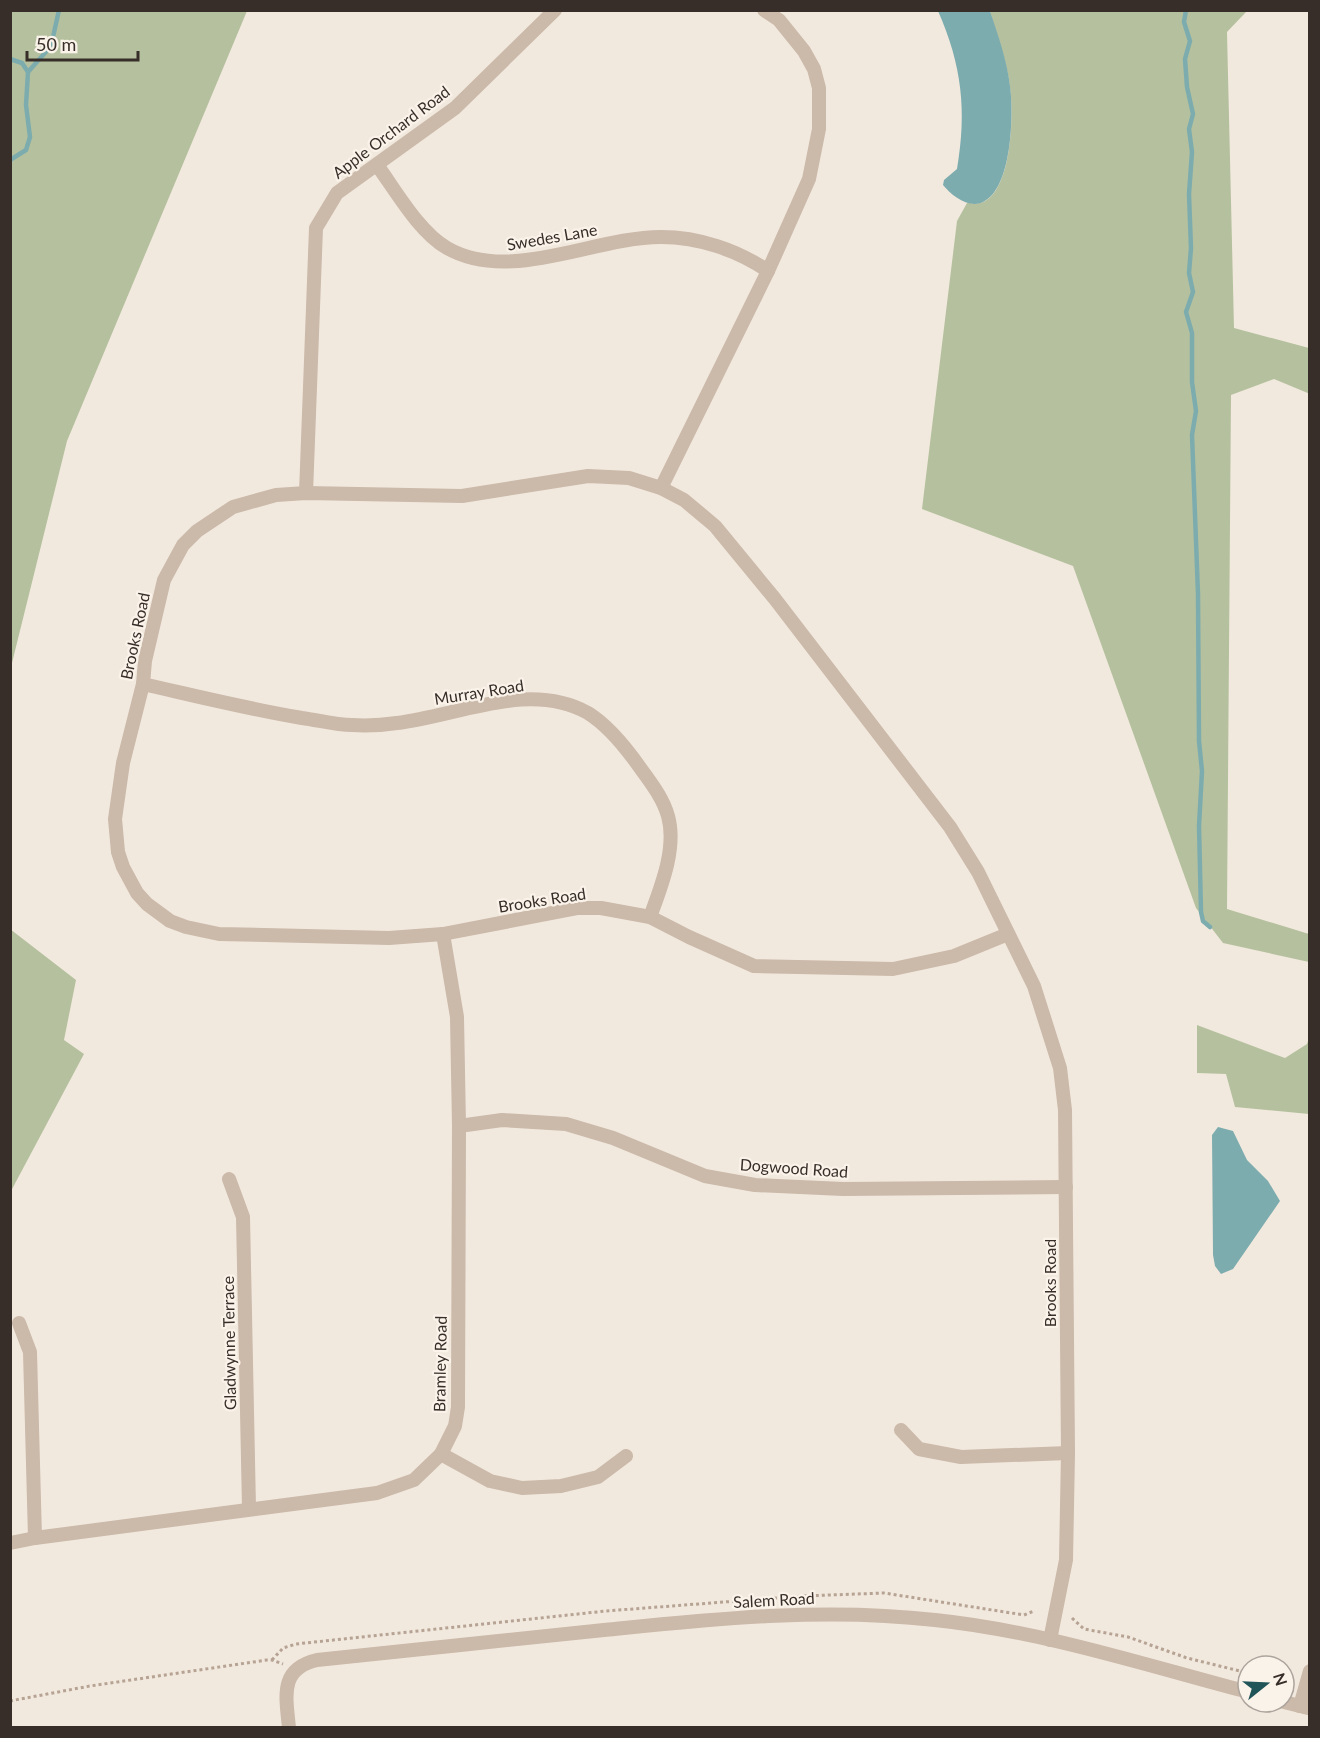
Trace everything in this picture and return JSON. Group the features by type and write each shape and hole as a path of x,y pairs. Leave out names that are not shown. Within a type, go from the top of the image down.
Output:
{"street":[{"name":"Apple Orchard Road","path":"306,493 316,228 337,193 455,108 555,10"},
{"path":"661,488 768,271 808,179 819,129 819,88 814,69 804,51 779,20 764,10"},
{"name":"Swedes Lane","path":"376,165 428,233 446,248 468,258 491,262 514,262 612,243 661,237 703,242 750,259 768,271"},
{"name":"Brooks Road","path":"1008,934 954,956 893,969 754,966 650,917 601,908 579,908 443,934 389,938 219,934 170,921 147,904 137,893 118,852 115,819 123,763 143,684 145,661 164,580 183,545 197,531 233,507 276,495 306,493 462,496 588,476 629,478 661,488 684,500 715,526 775,599 950,827 978,872 1034,986 1060,1068 1065,1110 1068,1453 1066,1560 1050,1640"},
{"name":"Murray Road","path":"143,684 257,711 351,725 397,723 515,700 539,699 564,704 588,714 609,730 628,751 658,794 668,817 670,841 664,879 650,917"},
{"name":"Bramley Road","path":"10,1543 249,1508 377,1493 414,1480 441,1454 455,1426 458,1407 457,1017 443,934"},
{"name":"Dogwood Road","path":"459,1126 502,1120 566,1124 613,1138 705,1176 755,1185 843,1189 1066,1187"},
{"name":"Gladwynne Terrace","path":"230,1179 243,1217 249,1508"},
{"path":"18,1323 30,1352 35,1538"},
{"path":"901,1430 919,1449 961,1457 1068,1453"},
{"path":"441,1454 490,1481 522,1488 561,1486 598,1477 626,1456"},
{"name":"Salem Road","path":"296,1669 305,1663 317,1660 645,1626 807,1613 855,1614 936,1620 1019,1632 1236,1689"},
{"path":"289,1728 286,1690 288,1679 296,1669"},
{"path":"1305,1708 1310,1671"}],"path":[{"path":"1072,1618 1084,1629 1128,1637 1187,1658 1236,1670"},
{"path":"10,1701 90,1686 267,1660 296,1669"}],"green space":[{"path":"11,10 247,11 67,441 11,667"},
{"path":"990,11 1247,11 1227,32 1234,328 1309,348 1310,394 1274,379 1231,395 1227,909 1309,934 1309,962 1223,943 1196,908 1073,566 922,509 957,221 967,203 981,203 991,196 1005,169 1009,151 1012,115 1009,77"},
{"path":"10,929 76,980 64,1040 84,1054 11,1191"},
{"path":"1197,1025 1285,1058 1307,1044 1309,1038 1309,1114 1235,1107 1226,1074 1197,1073"}],"water":[{"path":"938,11 990,11 1007,67 1012,114 1009,150 1000,182 993,194 978,204 961,200 943,185 944,180 957,169 962,108 957,69"},
{"path":"1218,1127 1233,1131 1247,1160 1268,1181 1280,1201 1233,1269 1221,1274 1215,1266 1213,1255 1212,1135"}],"waterway":[{"path":"28,72 51,46 59,10"},
{"path":"1186,10 1184,22 1190,41 1185,59 1187,87 1193,114 1189,129 1192,152 1189,194 1191,248 1189,273 1193,292 1186,312 1192,333 1192,382 1196,411 1192,435 1198,594 1199,741 1202,771 1199,826 1201,912 1203,921 1210,927"},
{"path":"10,59 22,63 28,72 26,105 30,137 26,150 10,160"}]}
